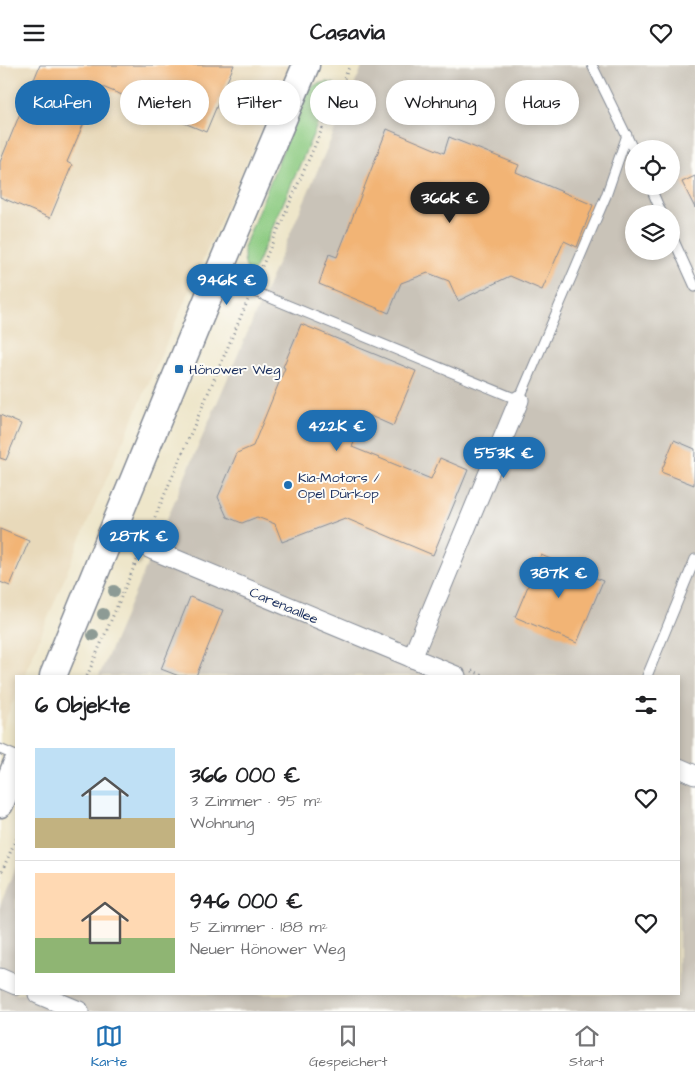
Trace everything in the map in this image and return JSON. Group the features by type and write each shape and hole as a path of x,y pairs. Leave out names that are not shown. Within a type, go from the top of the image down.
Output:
{"main road":[{"path":"53,675 217,276 306,65"},
{"path":"0,804 15,767"}],"street":[{"path":"412,658 519,400"},
{"name":"Carenaallee","path":"112,531 143,546 454,675"},
{"path":"680,768 695,775"},
{"path":"0,978 15,985"},
{"path":"40,995 79,1011"}],"lane":[{"path":"592,65 629,140"},
{"path":"217,276 519,400 606,196 627,135"},
{"path":"680,254 695,287"},
{"path":"647,675 695,559"},
{"path":"0,749 15,756"}],"path":[{"path":"86,675 350,65"},
{"path":"0,876 15,841"}],"shaded area":[{"path":"0,65 292,65 285,80 219,80 219,125 264,125 88,521 24,675 15,675 15,697 0,732"},
{"path":"363,65 695,65 695,1011 0,1011 0,905 15,869 15,995 680,995 680,675 99,675 337,125 376,125 376,80 357,80"}],"green space":[{"path":"310,88 310,125 317,125 252,275 246,266 244,247 293,125 300,125 300,107 307,90"}],"building":[{"path":"40,65 234,65 228,80 219,80 219,101 209,125 209,80 120,80 120,94 110,90 110,80 34,80"},
{"path":"15,125 83,125 67,162 72,165 50,218 0,197 0,162"},
{"path":"189,125 209,125 206,132"},
{"path":"387,129 444,153 449,137 519,165 516,172 593,205 577,247 564,241 542,290 510,276 458,301 449,281 428,273 401,283 389,313 319,284 329,254 337,257"},
{"path":"695,176 695,208 682,182"},
{"path":"301,324 416,371 393,426 366,414 352,447 431,479 440,458 468,470 433,555 345,518 282,542 275,524 257,517 242,523 227,517 218,497 237,453 253,446"},
{"path":"0,415 21,424 6,460 0,458"},
{"path":"674,440 695,449 694,485 661,472"},
{"path":"0,529 29,541 10,586 0,582"},
{"path":"541,555 603,581 577,643 515,617"},
{"path":"190,597 223,610 196,675 176,675 161,669"}],"place":[{"name":"Hönower Weg","path":"179,369"},
{"name":"Kia-Motors / Opel Dürkop","path":"288,485"}]}
